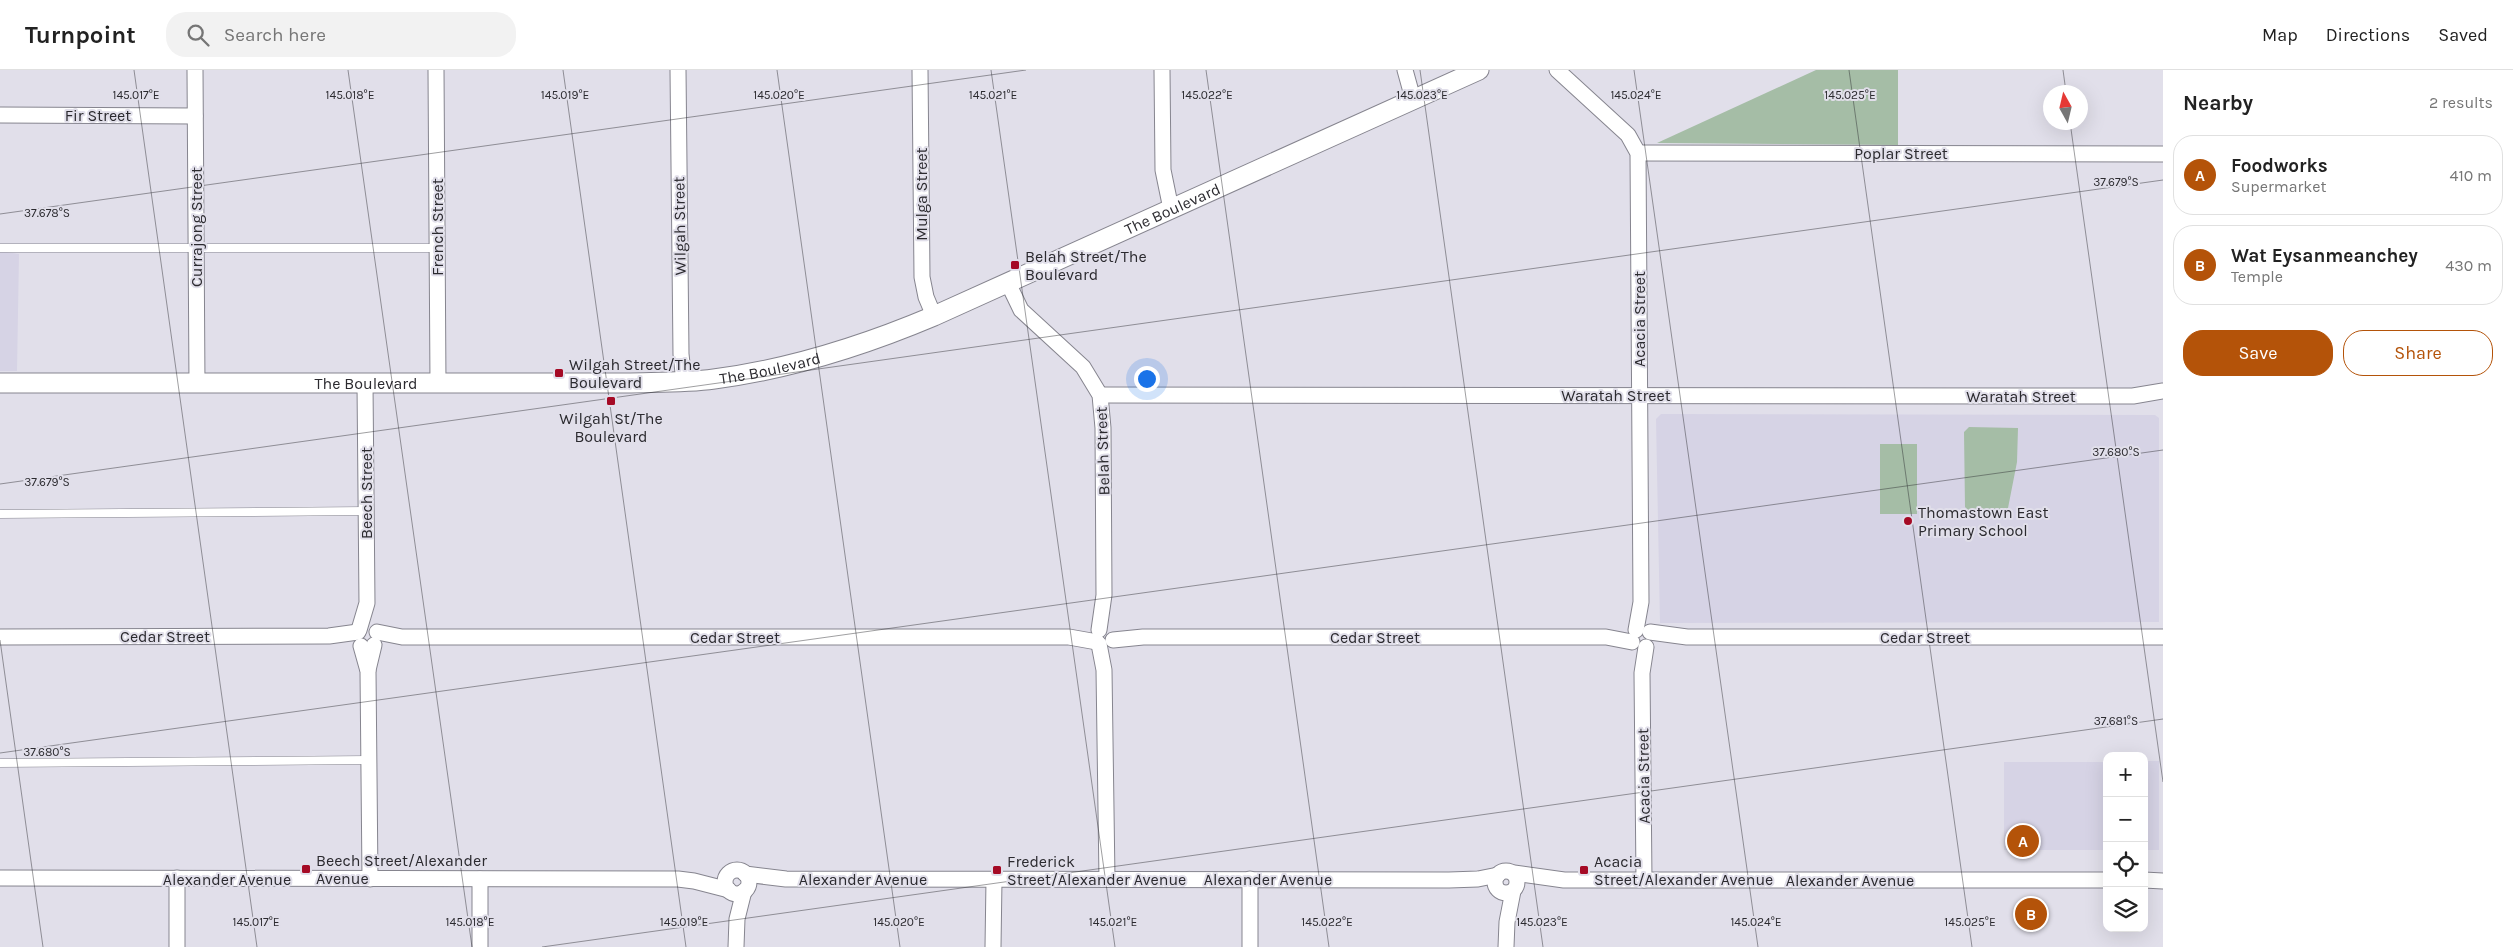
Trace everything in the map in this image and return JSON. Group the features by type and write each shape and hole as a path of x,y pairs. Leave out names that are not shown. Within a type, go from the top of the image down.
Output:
{"street":[{"name":"Currajong Street","path":"195,70 197,384"},
{"name":"French Street","path":"436,70 438,384"},
{"name":"Wilgah Street","path":"678,70 681,354 684,382"},
{"name":"Mulga Street","path":"920,70 922,277 926,297 934,316"},
{"path":"1162,70 1163,170 1171,209"},
{"path":"1405,70 1413,99"},
{"name":"The Boulevard","path":"0,384 684,382 756,373 814,360 882,338 1479,70"},
{"path":"1557,70 1628,135 1638,153"},
{"name":"Fir Street","path":"0,115 196,116"},
{"name":"Poplar Street","path":"1638,153 2163,154"},
{"name":"Acacia Street","path":"1638,153 1644,880"},
{"name":"Belah Street","path":"1008,283 1021,310 1083,367 1100,395 1103,428 1107,879"},
{"name":"Beech Street","path":"365,384 370,879"},
{"name":"Waratah Street","path":"2133,396 2163,391"},
{"name":"Waratah Street","path":"1100,395 2133,396 2163,401"},
{"name":"Cedar Street","path":"0,637 2163,637"},
{"name":"Alexander Avenue","path":"694,881 728,874 725,880 739,887"},
{"name":"Alexander Avenue","path":"0,878 694,881 739,887 786,879 1449,880 1507,885 1564,880 2103,880"},
{"path":"177,878 177,947"},
{"path":"480,879 480,947"},
{"path":"1250,879 1250,947"},
{"path":"993,947 994,880"},
{"path":"2148,880 2163,880"},
{"path":"1506,947 1507,885"},
{"path":"736,947 739,887"}],"lane":[{"path":"0,248 438,248"},
{"path":"0,514 366,511"},
{"path":"0,763 369,760"}],"shaded area":[{"path":"0,251 19,254 17,371 0,371"},
{"name":"Thomastown East Primary School","path":"1661,414 2155,415 2159,418 2159,622 1660,623 1656,419"},
{"path":"2148,761 2159,761 2159,850 2148,850"},
{"path":"2004,762 2103,762 2103,850 2004,850"}],"green space":[{"path":"1816,70 1898,70 1898,145 1657,143"},
{"path":"1969,427 2018,428 2017,462 2008,508 1996,514 1987,516 1973,515 1965,507 1964,432"},
{"path":"1880,444 1917,444 1917,514 1880,514"}],"place":[{"name":"Belah Street/The Boulevard","path":"1015,265"},
{"name":"Wilgah Street/The Boulevard","path":"559,373"},
{"name":"Wilgah St/The Boulevard","path":"611,401"},
{"name":"Thomastown East Primary School","path":"1908,521"},
{"name":"Foodworks","path":"2023,841"},
{"name":"Beech Street/Alexander Avenue","path":"306,869"},
{"name":"Frederick Street/Alexander Avenue","path":"997,870"},
{"name":"Acacia Street/Alexander Avenue","path":"1584,870"},
{"name":"Wat Eysanmeanchey","path":"2031,914"}]}
